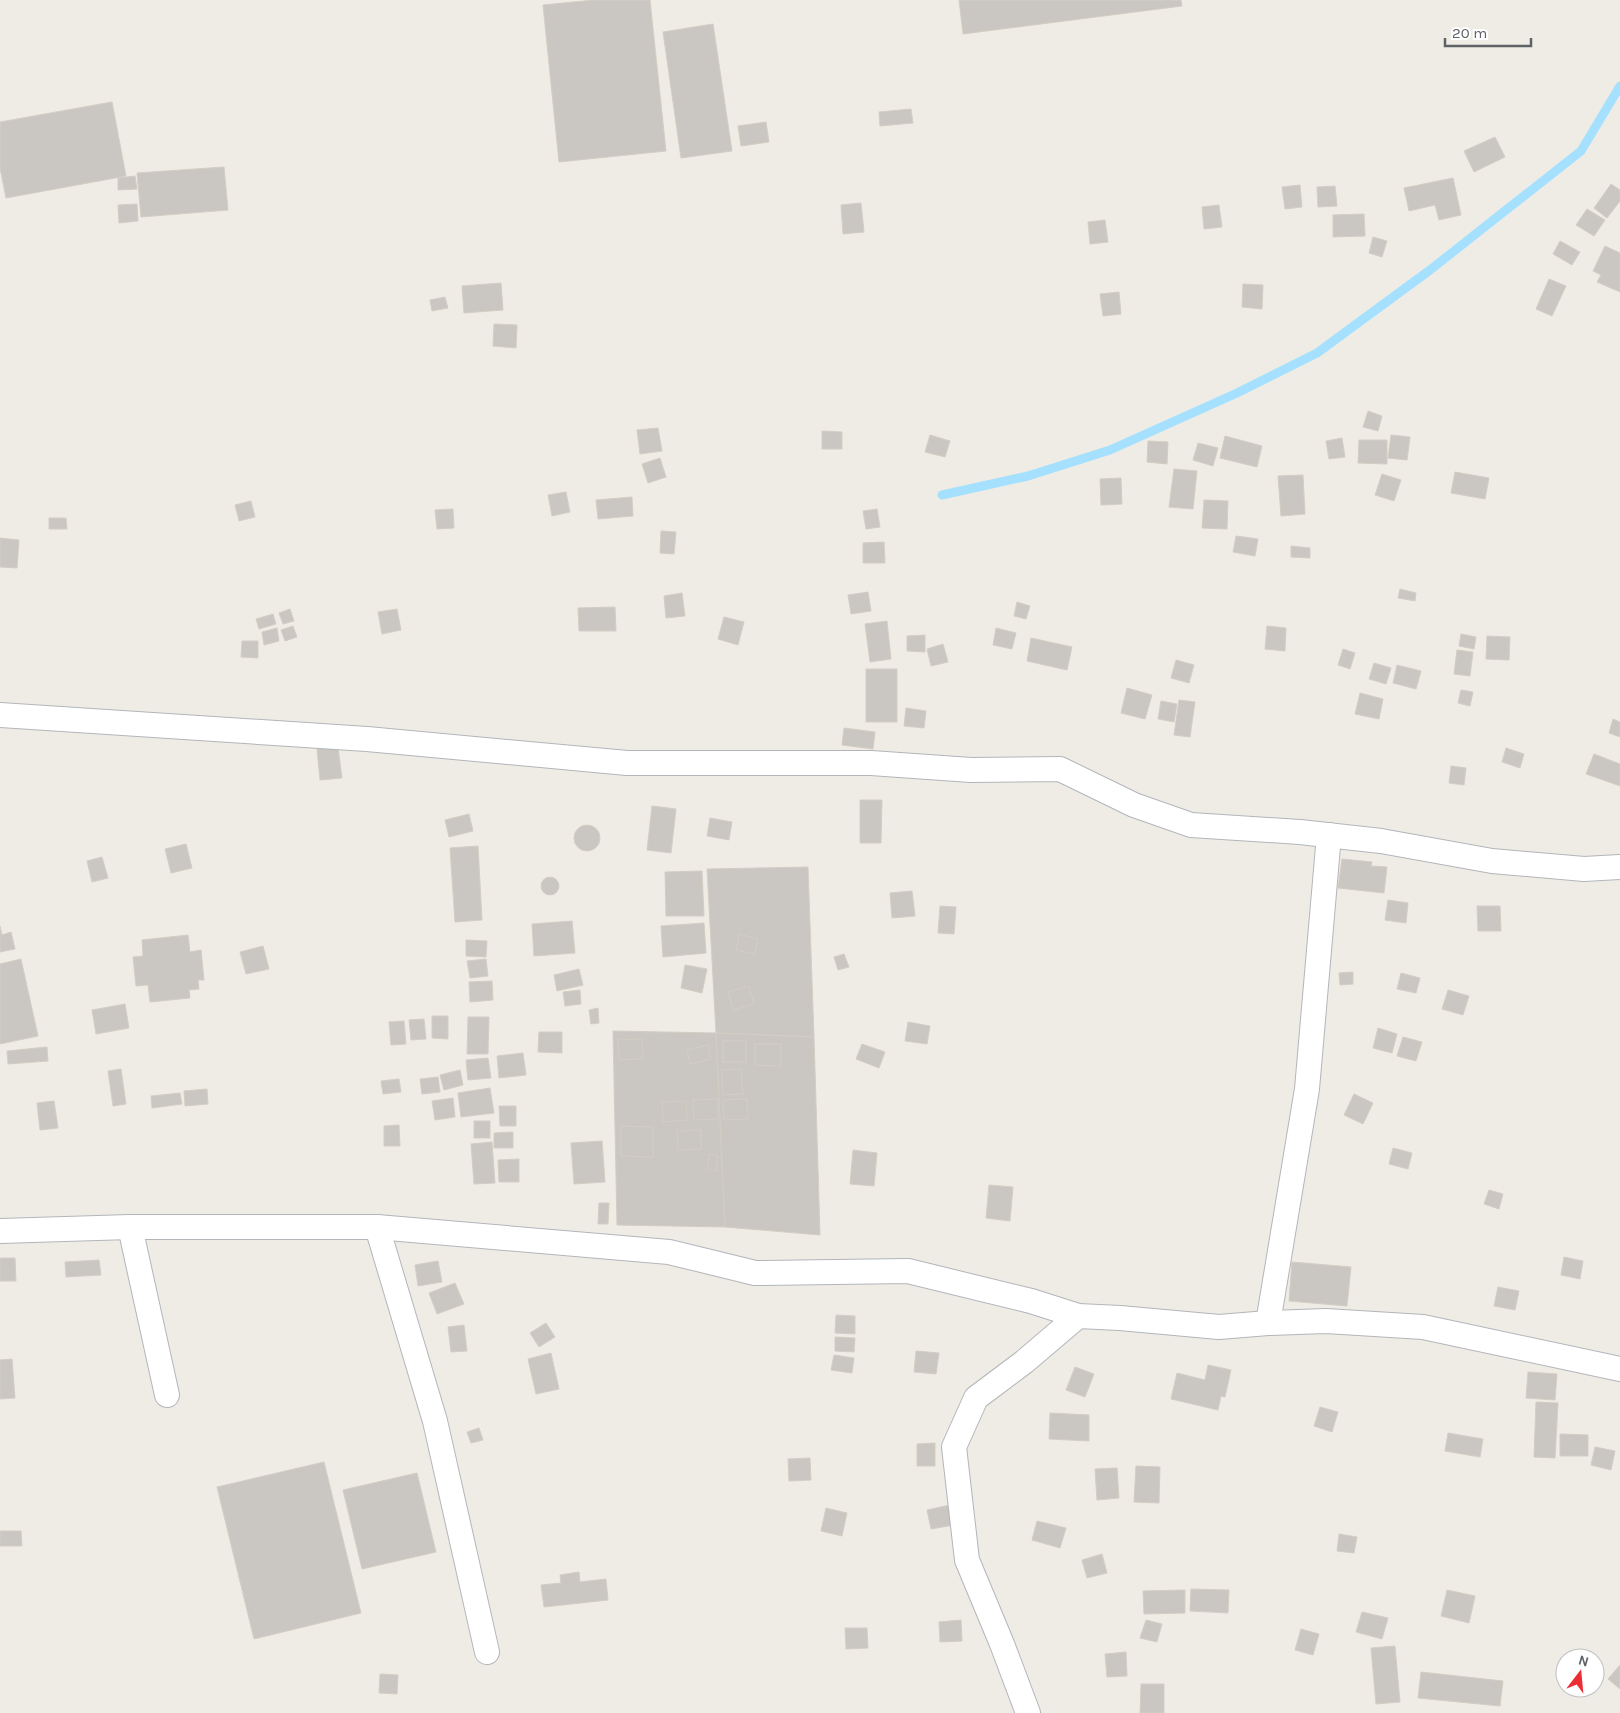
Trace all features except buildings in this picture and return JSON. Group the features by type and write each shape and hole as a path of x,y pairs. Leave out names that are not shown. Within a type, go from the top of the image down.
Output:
{"street":[{"path":"0,715 367,740 627,764 872,762 971,770 1060,769 1134,805 1190,825 1329,835 1381,841 1492,861 1584,869 1620,867"},
{"path":"1268,1323 1306,1090 1329,835"},
{"path":"0,1231 130,1227 376,1227 669,1252 755,1273 908,1271 1031,1301 1078,1316 1219,1327 1326,1321 1423,1327 1620,1369"},
{"path":"130,1227 167,1395"},
{"path":"376,1227 435,1421 487,1652"},
{"path":"1028,1713 967,1560 954,1446 976,1398 1024,1362 1078,1316"}],"waterway":[{"path":"942,495 1028,476 1110,450 1237,393 1317,353 1430,270 1581,151 1620,86"}]}
